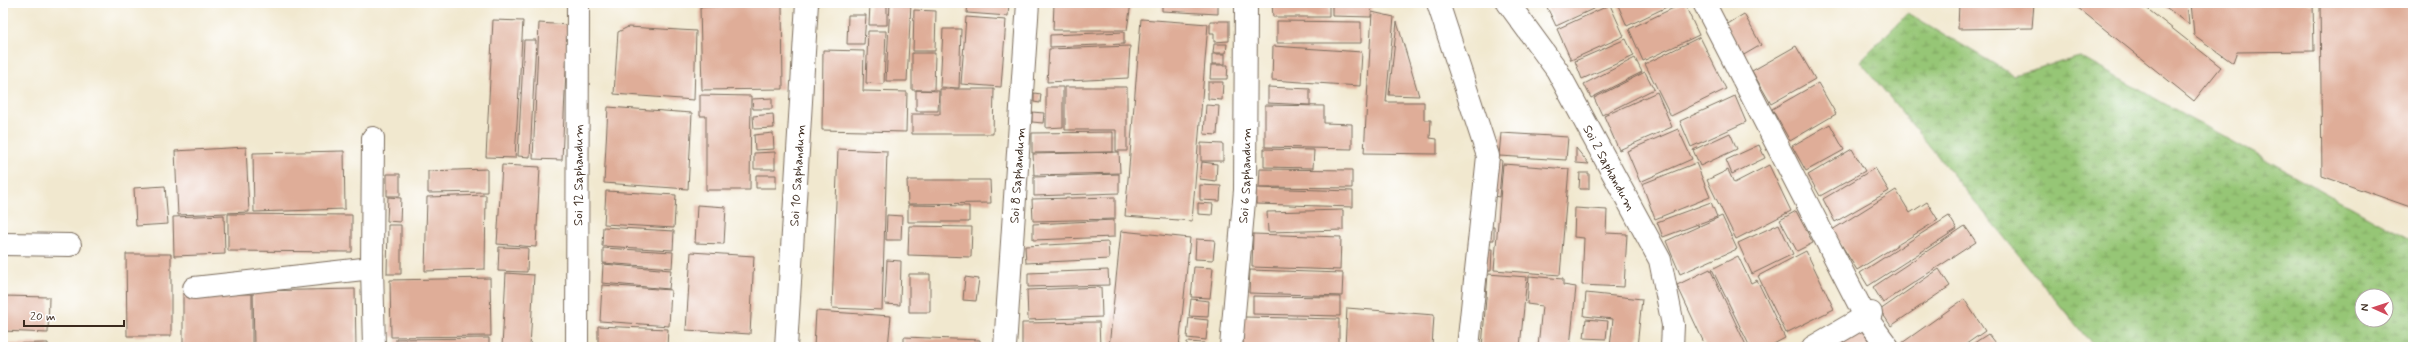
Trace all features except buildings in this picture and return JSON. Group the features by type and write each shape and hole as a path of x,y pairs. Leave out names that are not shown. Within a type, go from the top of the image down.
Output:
{"street":[{"name":"Soi 12 Saphandum","path":"577,347 578,3"},
{"name":"Soi 10 Saphandum","path":"786,347 808,3"},
{"name":"Soi 8 Saphandum","path":"1005,347 1028,3"},
{"name":"Soi 6 Saphandum","path":"1231,347 1245,190 1246,3"},
{"path":"1438,3 1488,156 1468,347"},
{"name":"Soi 2 Saphandum","path":"1508,3 1557,70 1660,260 1673,325 1672,347"},
{"path":"1704,3 1868,314 1888,347"},
{"path":"373,138 372,268 374,347"},
{"path":"3,244 70,245"},
{"path":"194,288 372,268"},
{"path":"1813,347 1868,314"}],"green space":[{"path":"1908,13 2013,75 2080,57 2413,241 2413,347 2094,347 1860,61"}]}
